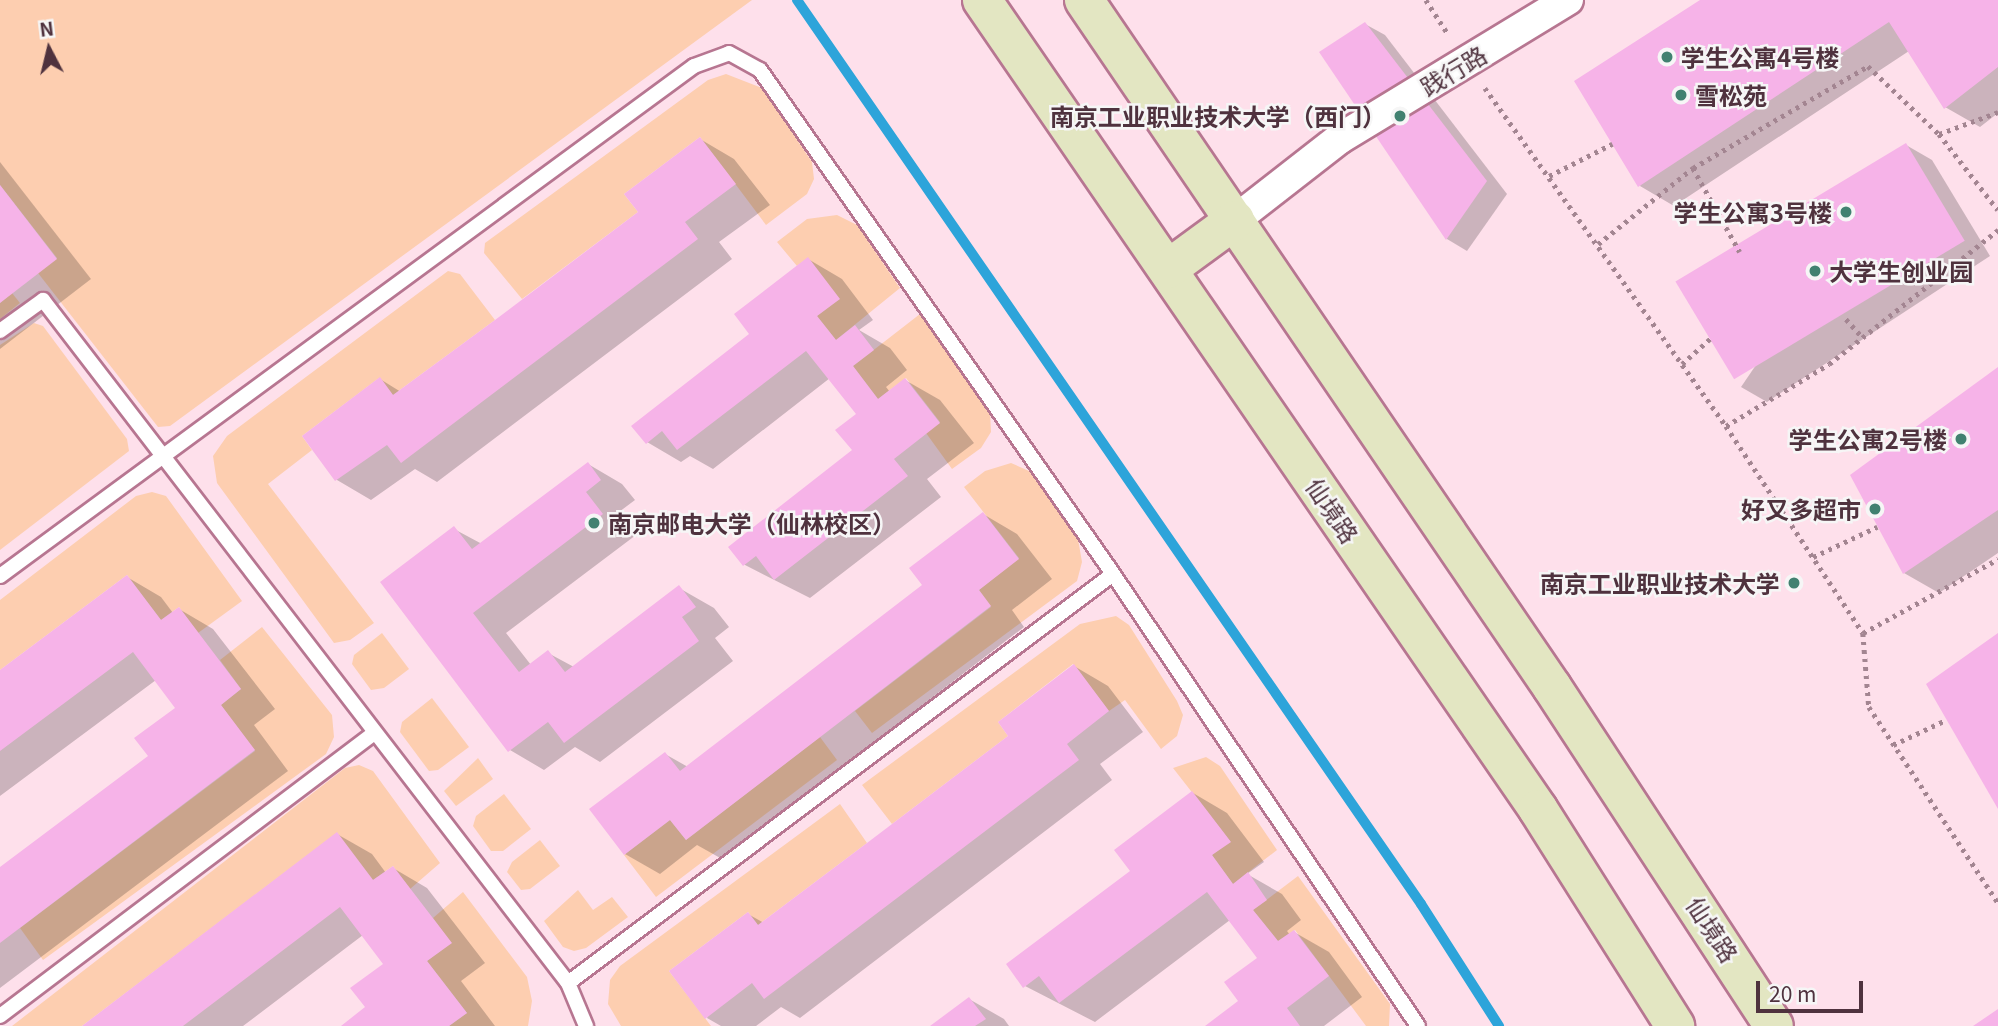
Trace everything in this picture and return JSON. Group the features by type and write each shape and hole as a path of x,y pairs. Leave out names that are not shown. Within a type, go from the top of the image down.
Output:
{"main road":[{"name":"仙境路","path":"982,0 1538,809 1675,1026"},
{"name":"仙境路","path":"1084,0 1552,687 1774,1026"},
{"path":"1167,269 1235,220"}],"street":[{"name":"践行路","path":"1235,220 1339,139 1568,0"}],"lane":[{"path":"0,576 159,454 694,66 729,53 760,70 1113,574 1418,1026"},
{"path":"0,331 43,300 568,983 586,1026"},
{"path":"568,983 1113,574"},
{"path":"0,1016 374,733"}],"path":[{"path":"1426,0 1466,62 1726,426 1863,633 1869,707 1998,903"},
{"path":"1598,244 1693,168 1868,66 1939,134 1998,210"},
{"path":"1939,134 1998,112"},
{"path":"1549,176 1612,144"},
{"path":"1693,168 1740,251"},
{"path":"1726,426 1829,364 1998,230"},
{"path":"1846,319 1863,338"},
{"path":"1682,364 1710,339"},
{"path":"1813,557 1877,527"},
{"path":"1863,633 1998,559"},
{"path":"1894,745 1946,720"}],"shaded area":[{"path":"0,0 752,0 170,426 158,427 38,273 57,258 0,185"},
{"path":"726,74 762,88 812,162 814,179 807,194 766,225 700,137 624,194 638,212 522,299 484,253 485,243 708,80"},
{"path":"837,215 857,225 900,288 836,340 817,316 839,299 808,258 797,266 777,242 807,219"},
{"path":"448,271 460,274 495,320 393,395 379,378 302,436 312,450 268,484 374,623 350,640 334,643 217,483 213,456 227,436"},
{"path":"12,293 20,303 0,319 0,303"},
{"path":"920,314 990,411 991,432 981,448 952,469 926,433 940,422 906,378 878,399 853,366"},
{"path":"34,323 43,326 127,439 129,451 0,550 0,345"},
{"path":"1011,463 1029,471 1078,539 1082,562 1077,581 872,733 855,711 991,607 979,590 1019,558 964,487 985,471"},
{"path":"152,492 166,496 242,601 198,633 179,607 161,620 127,575 0,670 0,600 136,496"},
{"path":"1116,616 1129,625 1177,701 1183,715 1177,736 1161,749 1125,700 1109,711 1073,664 998,722 1008,736 892,824 862,785 1080,624"},
{"path":"262,627 332,715 334,737 326,754 43,960 20,928 255,751 221,705 241,689 220,660"},
{"path":"382,633 409,669 384,688 371,690 352,664 354,655"},
{"path":"432,698 469,747 438,770 429,771 400,732 402,722"},
{"path":"820,737 837,760 656,897 624,855 670,820 686,840"},
{"path":"1206,757 1220,766 1277,850 1233,884 1212,855 1230,841 1173,768"},
{"path":"478,758 493,779 456,806 444,791"},
{"path":"359,765 373,771 440,863 410,889 393,866 373,880 337,833 82,1026 12,1026 345,768"},
{"path":"504,794 531,829 503,851 491,851 473,826 476,816"},
{"path":"840,804 867,843 758,925 748,912 669,971 711,1026 621,1026 608,1004 610,980 620,966"},
{"path":"540,840 560,866 530,889 521,890 507,872 512,862"},
{"path":"1298,876 1390,1004 1389,1026 1366,1026 1295,930 1278,941 1253,910"},
{"path":"578,890 593,910 612,897 628,917 586,948 574,951 563,947 544,921"},
{"path":"463,892 527,977 532,1001 528,1026 449,1026 467,1013 427,961 451,943 433,918"}],"building":[{"name":"雪松苑","path":"1700,0 1998,0 1998,67 1944,109 1889,22 1638,187 1574,81"},
{"name":"南京工业职业技术大学（西门）","path":"1365,22 1487,181 1446,240 1319,52"},
{"path":"700,137 736,184 685,222 698,239 401,463 387,445 335,481 302,436 380,377 393,395 495,320 638,212 624,194"},
{"name":"大学生创业园","path":"1906,143 1965,241 1734,379 1675,282"},
{"path":"0,185 57,259 0,303"},
{"path":"808,257 840,299 817,316 836,340 855,325 874,350 853,366 878,399 905,378 940,423 894,459 908,476 774,580 756,556 743,566 728,547 852,450 835,430 856,414 806,351 677,450 662,431 646,444 631,426 749,334 734,314"},
{"path":"1998,367 1998,510 1903,574 1850,475"},
{"path":"588,462 601,480 586,492 603,514 473,613 519,672 548,650 565,672 679,585 696,607 682,617 699,641 564,743 548,722 508,752 380,582 454,526 472,549"},
{"path":"983,512 1019,559 979,590 991,606 686,840 670,820 624,855 589,809 665,752 680,771 922,585 909,568"},
{"path":"127,575 161,620 179,607 241,689 221,705 255,750 0,943 0,867 148,756 134,738 175,708 133,652 0,751 0,670"},
{"path":"1998,633 1998,809 1926,684"},
{"path":"1074,664 1109,711 1067,744 1079,760 764,999 752,983 705,1019 669,971 748,912 758,925 867,843 1008,736 998,722"},
{"path":"1192,791 1231,842 1212,855 1233,884 1248,872 1267,900 1253,910 1278,941 1294,930 1329,976 1287,1008 1300,1026 1205,1026 1238,1001 1224,982 1257,958 1207,892 1059,1003 1039,976 1023,988 1006,964 1130,871 1114,850"},
{"path":"337,832 373,880 393,866 452,943 427,961 467,1013 449,1026 341,1026 365,1007 350,988 383,964 340,907 183,1026 82,1026"},
{"path":"969,997 986,1019 975,1026 930,1026"},
{"path":"1998,1009 1998,1026 1973,1026"}],"waterway":[{"path":"797,0 1421,904 1499,1026"}],"place":[{"name":"学生公寓4号楼","path":"1667,57"},
{"name":"雪松苑","path":"1681,95"},
{"name":"南京工业职业技术大学（西门）","path":"1400,116"},
{"name":"学生公寓3号楼","path":"1846,212"},
{"name":"大学生创业园","path":"1815,271"},
{"name":"学生公寓2号楼","path":"1961,439"},
{"name":"好又多超市","path":"1875,509"},
{"name":"南京邮电大学（仙林校区）","path":"594,523"},
{"name":"南京工业职业技术大学","path":"1794,583"}]}
